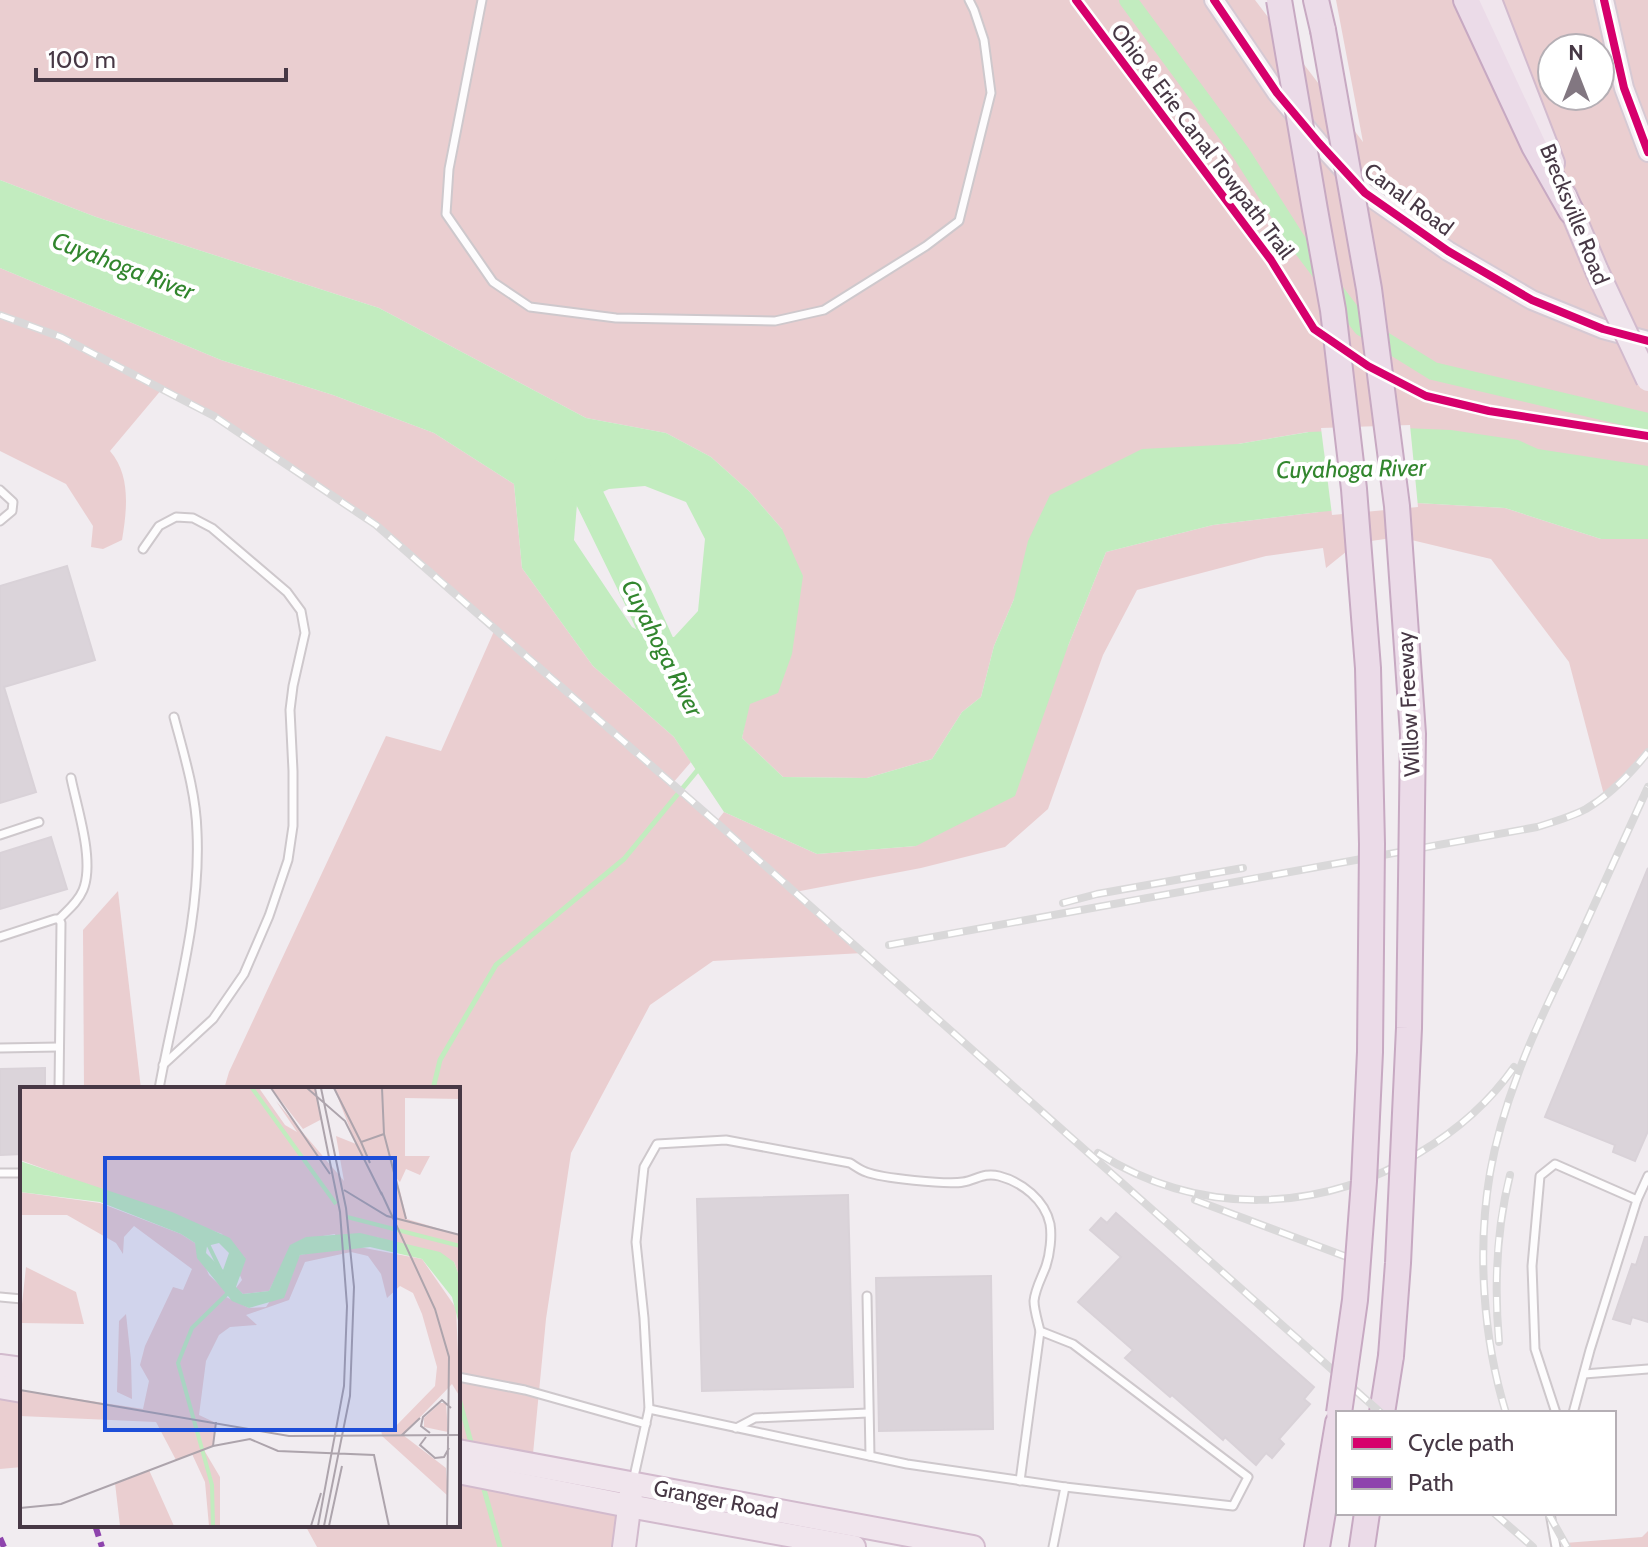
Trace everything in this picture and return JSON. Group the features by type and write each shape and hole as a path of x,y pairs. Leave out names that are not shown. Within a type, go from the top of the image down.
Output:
{"highway":[{"name":"Willow Freeway","path":"1279,0 1333,310 1354,489 1368,668 1372,844 1368,1095 1355,1300 1339,1411"},
{"name":"Willow Freeway","path":"1316,0 1369,289 1397,506 1413,734 1409,1028 1398,1263 1383,1411"},
{"path":"1466,0 1534,146 1571,211"},
{"path":"1315,1547 1336,1440"},
{"path":"1362,1547 1367,1515"},
{"path":"1370,1547 1373,1515"}],"main road":[{"name":"Brecksville Road","path":"1490,0 1571,211 1648,380"},
{"path":"0,1366 20,1369"},
{"path":"0,1387 20,1391"},
{"name":"Granger Road","path":"460,1451 973,1547"},
{"name":"Granger Road","path":"460,1472 854,1547"},
{"path":"624,1547 633,1483"}],"street":[{"name":"Canal Road","path":"1214,0 1277,93 1365,193 1448,251 1532,300 1603,329 1648,341"},
{"path":"1604,0 1624,88 1648,152"}],"lane":[{"path":"482,0 449,169 446,214 493,282 530,307 616,318 775,321 824,310 926,246 959,221 991,93 984,40 969,0"},
{"path":"0,490 13,502 12,511 0,521"},
{"path":"143,549 159,526 176,517 193,518 203,523 287,592 301,611 305,633 290,710 293,826 288,860 269,916 244,974 213,1019 163,1065"},
{"path":"159,1087 190,931 198,872 191,782 174,717"},
{"path":"0,937 59,919 79,900 85,887 88,873 85,846 71,778"},
{"path":"0,835 39,822"},
{"path":"59,919 59,1087"},
{"path":"0,1048 59,1047"},
{"path":"633,1483 649,1409 636,1242 644,1167 657,1144 726,1140 850,1163 867,1172 934,1182 963,1182 981,1175 998,1176 1030,1192 1044,1205 1050,1224 1050,1241 1047,1263 1034,1301 1040,1331 1020,1481"},
{"path":"1555,1411 1535,1349 1532,1266 1540,1176 1555,1164 1637,1200"},
{"path":"1574,1411 1637,1200 1648,1176"},
{"path":"867,1296 870,1456"},
{"path":"0,1297 20,1299"},
{"path":"649,1409 907,1464 1065,1487 1233,1506 1248,1477 1073,1344 1040,1331"},
{"path":"1584,1374 1648,1369"},
{"path":"460,1377 525,1390 646,1424"},
{"path":"736,1428 755,1418 868,1413"},
{"path":"1053,1547 1065,1487"},
{"path":"1550,1515 1556,1547"}],"shaded area":[{"path":"0,0 1255,0 1363,142 1336,0 1466,0 1534,146 1490,0 1648,0 1648,475 1417,503 1505,508 1601,539 1648,539 1648,755 1604,795 1569,662 1491,559 1399,537 1357,543 1326,568 1323,548 1266,556 1137,590 1103,655 1048,809 1005,847 921,868 795,892 863,953 713,961 650,1005 571,1153 546,1319 532,1464 541,1488 629,1506 624,1547 317,1547 306,1527 460,1527 460,1087 225,1087 386,736 441,751 495,629 359,515 214,416 162,389 110,451 117,460 126,493 122,540 103,549 91,547 93,526 66,484 0,451 0,268 221,360 333,395 434,433 514,484 522,568 593,666 674,737 691,762 672,784 716,822 724,812 817,854 916,846 1068,646 1106,552 1213,525 1319,512 1308,432 1238,444 1014,599 994,646 981,697 962,712 932,759 867,778 783,777 742,738 782,529 749,491 711,457 666,433 586,418 379,308 96,217 0,180"},
{"path":"118,891 141,1087 84,1087 83,930"},
{"path":"0,1387 20,1391 20,1467 0,1469"},
{"path":"1648,1531 1648,1547 1566,1547 1565,1543 1642,1537"}],"water":[{"path":"0,180 96,217 379,308 586,418 666,433 711,457 749,491 782,529 803,576 792,654 778,693 750,704 742,738 783,777 867,778 932,759 962,712 981,697 994,646 1014,599 1028,541 1050,495 1142,449 1238,444 1309,432 1404,428 1451,430 1518,440 1538,449 1648,466 1648,539 1601,539 1505,508 1417,503 1213,525 1106,552 1068,646 1015,796 916,846 817,854 724,812 674,737 593,666 522,568 514,484 434,433 333,395 221,360 0,268","holes":["645,486 686,502 705,539 698,611 674,637 651,638 632,627 574,540 577,504 609,489"]}],"pier":[{"path":"1410,425 1418,507 1332,515 1321,428"}],"building":[{"path":"67,566 95,660 4,687 36,792 0,803 0,586"},
{"path":"51,837 67,889 0,909 0,853"},
{"path":"1648,868 1648,1131 1635,1161 1613,1152 1615,1145 1545,1117"},
{"path":"45,1068 45,1087 20,1087 20,1154 0,1155 0,1069"},
{"path":"848,1195 853,1387 702,1391 697,1199"},
{"path":"1116,1213 1314,1387 1304,1399 1310,1404 1279,1439 1284,1444 1272,1458 1266,1453 1256,1465 1225,1437 1223,1440 1125,1358 1133,1350 1078,1302 1121,1257 1090,1230 1101,1218 1107,1223"},
{"path":"1645,1237 1648,1237 1648,1322 1632,1317 1630,1324 1613,1319"},
{"path":"991,1276 993,1429 879,1431 876,1278"}],"waterway":[{"path":"1128,0 1241,153 1297,241 1362,327 1433,371 1648,422"},
{"name":"Cuyahoga River","path":"569,466 576,470 674,676"},
{"path":"433,1087 440,1060 496,965 624,859 701,766"},
{"path":"460,1402 472,1446"},
{"path":"482,1482 500,1547"}],"railway":[{"path":"0,315 61,337 214,416 376,525 717,823 1379,1411"},
{"path":"889,945 1537,827 1595,803 1620,783 1648,752"},
{"path":"1505,1411 1492,1355 1484,1294 1486,1202 1495,1148 1509,1098 1532,1039 1648,787"},
{"path":"1063,903 1243,868"},
{"path":"1098,1153 1137,1174 1177,1189 1218,1197 1259,1200 1300,1197 1341,1188 1381,1173 1419,1153 1471,1115 1494,1093 1514,1067"},
{"path":"1499,1342 1497,1258 1510,1175"},
{"path":"1195,1200 1363,1263"},
{"path":"1496,1515 1533,1547"},
{"path":"1549,1515 1567,1547"}],"marked path":[{"path":"96,1527 102,1547"},
{"path":"0,1538 4,1547"}],"cycle path":[{"name":"Ohio & Erie Canal Towpath Trail","path":"1076,0 1271,260 1314,329 1368,366 1426,396 1489,411 1648,436"},
{"path":"1214,0 1277,93 1365,193 1448,251 1532,300 1603,329 1648,341"},
{"path":"1604,0 1624,88 1648,152"}]}
